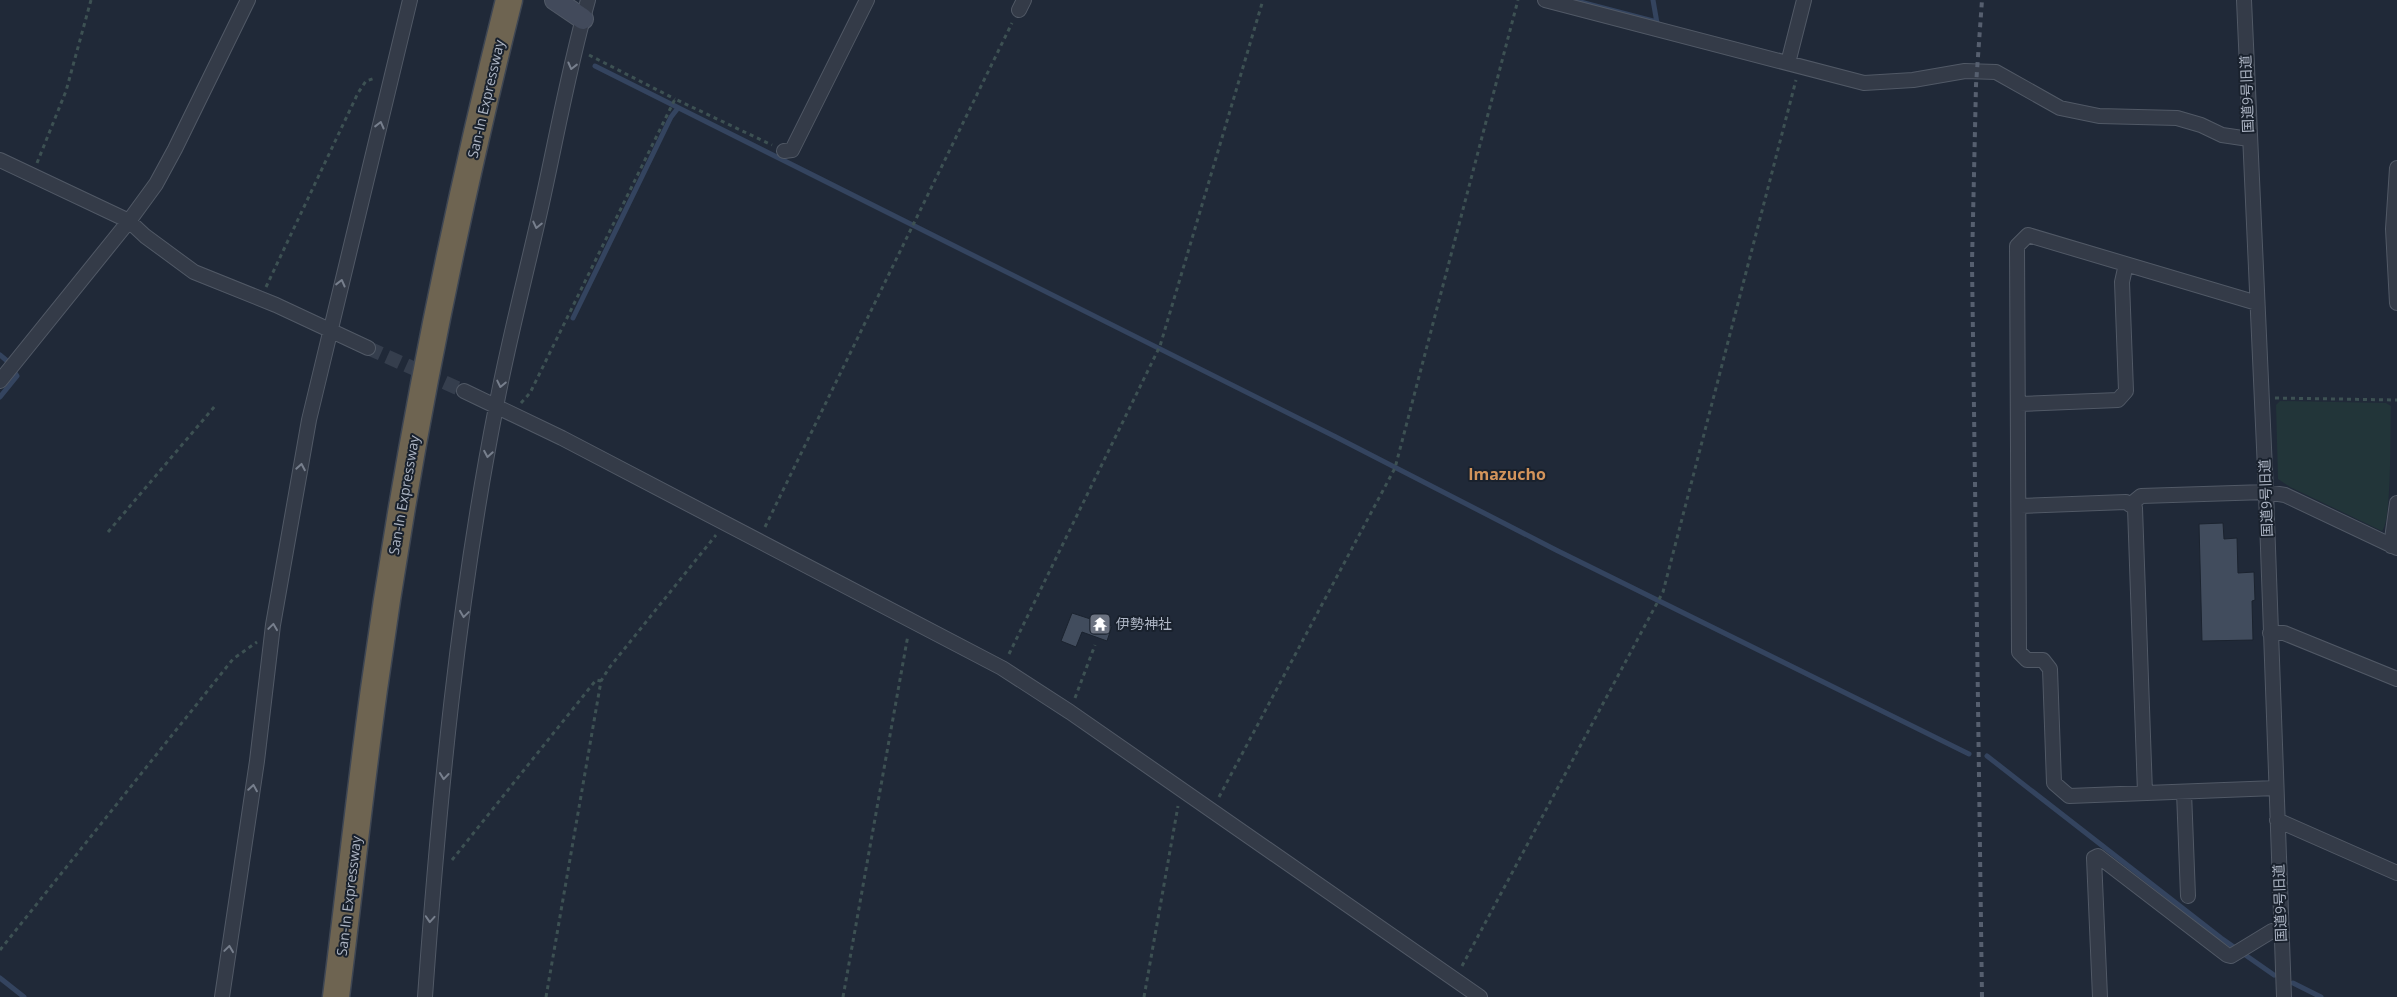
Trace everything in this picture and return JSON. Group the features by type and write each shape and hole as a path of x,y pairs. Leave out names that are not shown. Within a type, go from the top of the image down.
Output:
{"highway":[{"name":"San-In Expressway","path":"336,997 374,690 416,424 458,218 512,10"},
{"name":"San-In Expressway","path":"348,997 385,692 431,406 512,10"}],"street":[{"path":"0,381 130,221 156,184 248,0"},
{"path":"222,997 257,761 271,642 309,420 329,330 410,0"},
{"path":"425,997 434,870 455,678 476,522 496,406 586,9 555,0"},
{"path":"784,151 790,152 794,147 867,0"},
{"path":"1544,0 1871,84 1913,80 1965,71 1996,72 2060,108 2099,116 2177,118 2201,125 2222,135 2249,138"},
{"path":"1793,65 1804,0"},
{"name":"国道9号旧道","path":"2244,0 2266,492 2284,997"},
{"path":"0,160 130,221 145,236 194,272 261,299 368,348"},
{"path":"2397,168 2393,229 2397,303"},
{"path":"2257,303 2028,235 2017,246 2020,506 2019,652 2027,660 2042,660 2050,669 2054,783 2069,796 2276,788"},
{"path":"2019,404 2118,400 2126,391 2122,282 2126,264"},
{"path":"464,391 512,413 910,622 1002,668 1070,712 1480,997"},
{"path":"2130,505 2141,496 2266,492 2285,495 2394,547 2397,504"},
{"path":"2020,506 2126,502 2135,508 2145,793"},
{"path":"2270,633 2284,633 2397,680"},
{"path":"2184,792 2188,896"},
{"path":"2277,820 2397,873"},
{"path":"2100,997 2094,858 2098,856 2227,955 2231,956 2272,931 2281,929"}],"path":[{"path":"33,175 66,91 92,0"},
{"path":"1002,668 1160,346 1263,0"},
{"path":"1212,812 1395,468 1518,0"},
{"path":"758,541 1021,5"},
{"path":"576,48 675,99 784,151"},
{"path":"1454,979 1663,592 1793,65"},
{"path":"261,299 358,93 369,79 383,79"},
{"path":"512,413 530,392 675,99"},
{"path":"2270,398 2397,400"},
{"path":"108,532 215,406"},
{"path":"546,997 601,680 726,524"},
{"path":"843,997 910,622"},
{"path":"0,950 233,659 255,642 271,642"},
{"path":"1070,712 1095,645"},
{"path":"434,870 451,861 596,680 601,680"},
{"path":"1144,997 1179,801 1184,793"}],"green space":[{"path":"2280,401 2386,403 2391,406 2389,493 2385,524 2382,531 2290,487 2278,479 2276,405"}],"building":[{"path":"2223,523 2224,539 2237,538 2238,573 2254,572 2255,600 2252,601 2253,640 2202,641 2199,524"},
{"path":"1072,613 1112,626 1107,641 1082,632 1076,647 1061,641"}],"waterway":[{"path":"1573,0 1657,22"},
{"path":"1653,0 1657,23"},
{"path":"595,66 1336,437 1556,550 1969,754"},
{"path":"573,318 671,117 678,108"},
{"path":"0,355 6,360 17,376 0,397"},
{"path":"1987,756 2221,938 2274,975"},
{"path":"0,978 24,997"},
{"path":"2293,983 2321,997"}],"tunnel":[{"path":"368,348 464,391"}],"railway":[{"path":"1982,0 1976,85 1972,263 1982,997"}],"place":[{"name":"伊勢神社","path":"1100,624"}],"district":[{"name":"Imazucho","path":"1507,474"}]}
